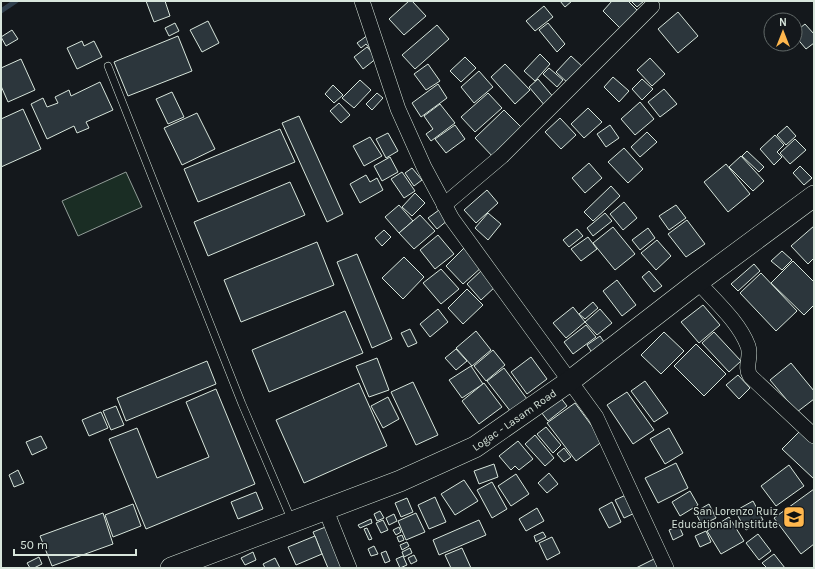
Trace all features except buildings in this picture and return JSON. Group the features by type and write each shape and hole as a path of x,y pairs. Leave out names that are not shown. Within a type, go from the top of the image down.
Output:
{"main road":[{"name":"Logac - Lasam Road","path":"171,568 325,508 400,481 475,447 570,381 698,282 814,196"}],"street":[{"path":"362,1 398,109 424,167 444,205 452,219 596,417 666,568"},
{"path":"444,205 502,156 652,6"},
{"path":"698,282 729,316 745,338 750,355 747,367 750,376 814,436"},
{"path":"325,508 349,568"}],"lane":[{"path":"108,66 242,404 292,521"}],"green space":[{"path":"126,172 142,207 78,236 62,201"}],"waterway":[{"path":"1,11 16,1"}],"place":[{"name":"San Lorenzo Ruiz Educational Institute","path":"794,517"}]}
